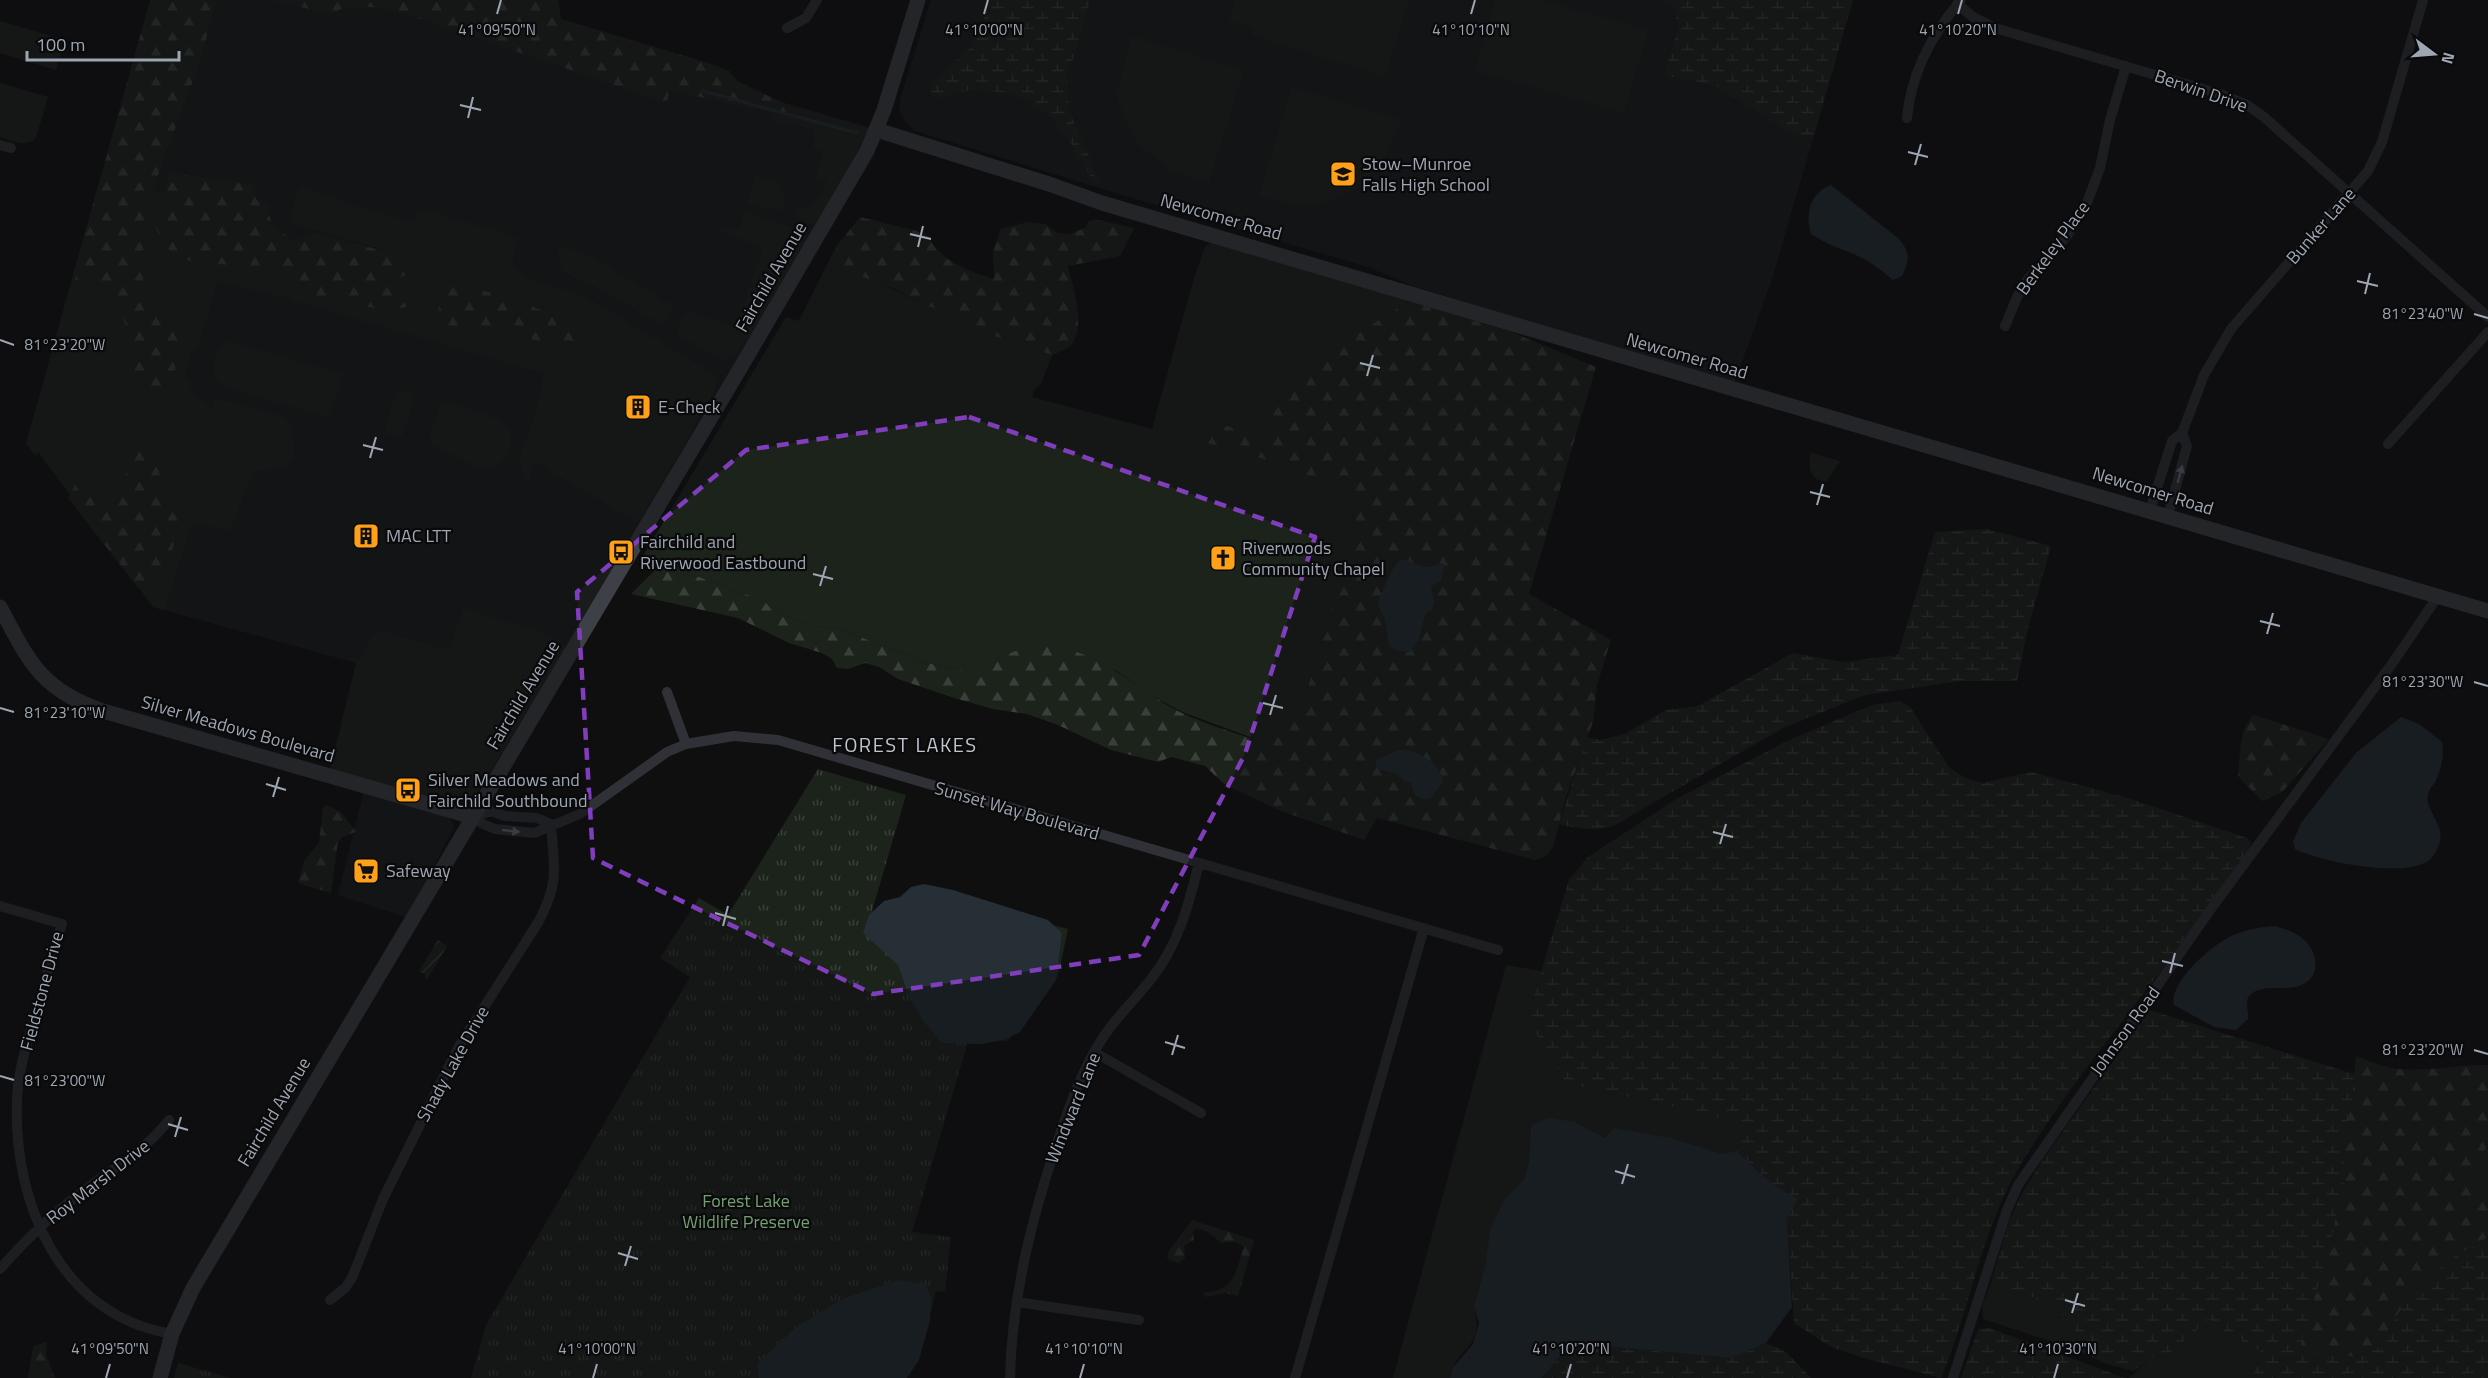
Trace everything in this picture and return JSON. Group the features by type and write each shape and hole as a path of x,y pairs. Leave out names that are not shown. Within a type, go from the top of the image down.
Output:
{"street":[{"path":"787,28 806,18 817,0"},
{"name":"Fairchild Avenue","path":"160,1378 172,1335 193,1288 735,377 867,150 877,130 918,0"},
{"name":"Bunker Lane","path":"2150,510 2172,441 2182,433 2204,375 2231,329 2368,171 2382,142 2423,0"},
{"path":"1907,118 1911,96 1924,56 1934,35 1959,2"},
{"name":"Berwin Drive","path":"1959,2 1973,17 1995,28 2220,94 2247,105 2264,117 2488,317"},
{"name":"Berkeley Place","path":"2005,326 2018,295 2029,278 2066,237 2085,208 2100,168 2110,120 2126,66"},
{"name":"Newcomer Road","path":"877,130 1049,183 1110,205 2488,611"},
{"path":"0,145 12,148"},
{"path":"2388,444 2488,332"},
{"name":"Bunker Lane","path":"2168,516 2187,446 2182,433"},
{"name":"Johnson Road","path":"1953,1378 2004,1219 2018,1185 2213,906 2394,661 2438,596"},
{"name":"Silver Meadows Boulevard","path":"0,607 38,672 56,689 76,701 103,711 473,817"},
{"path":"667,692 686,744"},
{"name":"Sunset Way Boulevard","path":"551,824 580,814 667,752 686,744 734,736 778,740 1498,950"},
{"path":"473,817 491,811 505,816 537,818 551,824"},
{"name":"Shady Lake Drive","path":"330,1300 345,1288 352,1278 384,1198 458,1048 550,900 555,881 551,824"},
{"name":"Windward Lane","path":"1010,1378 1023,1261 1043,1184 1069,1108 1094,1052 1117,1017 1151,979 1171,949 1185,913 1199,863"},
{"name":"Fieldstone Drive","path":"0,906 62,924 30,1032 17,1099 23,1175 32,1210 47,1246 64,1270 86,1293 134,1323 155,1332 172,1335"},
{"path":"1295,1378 1424,928"},
{"path":"1094,1052 1201,1113"},
{"name":"Roy Marsh Drive","path":"0,1269 40,1228 76,1196 139,1152 169,1120"},
{"path":"1017,1302 1139,1320"}],"highlighted area":[{"path":"969,417 1315,537 1245,754 1139,955 873,994 593,858 577,592 746,450"}],"shaded area":[{"path":"173,0 428,0 872,128 852,167 567,647 548,634 450,650 377,629 356,663 153,607 39,453"},
{"name":"Stow–Munroe Falls High School","path":"931,0 1686,0 1664,75 1717,87 1793,135 1814,135 1772,279 1734,384 1413,286 1368,267 915,131 904,120 899,109"},
{"path":"1831,185 1899,239 1908,257 1902,276 1893,280 1866,260 1811,234 1809,211 1811,205 1818,193"},
{"path":"1400,560 1422,567 1440,563 1445,565 1441,580 1431,587 1433,606 1425,615 1419,640 1409,652 1399,651 1389,646 1385,619 1378,605 1378,600 1394,567"},
{"path":"2401,717 2419,724 2442,742 2441,767 2428,794 2429,806 2440,834 2438,847 2432,857 2416,866 2382,868 2323,859 2295,849 2293,842 2301,823 2356,753"},
{"path":"1398,750 1419,754 1438,769 1443,781 1431,798 1419,798 1413,791 1411,783 1404,781 1397,774 1378,769 1375,761"},
{"path":"364,791 449,817 454,827 408,918 338,895"},
{"path":"924,884 953,890 1048,920 1062,933 1056,980 1020,1032 1003,1040 981,1044 942,1043 924,1022 908,994 898,965 863,933 869,915 884,901 900,897 911,887"},
{"path":"2275,926 2295,933 2310,946 2315,965 2314,973 2309,980 2296,987 2266,988 2249,995 2248,1019 2236,1030 2214,1027 2174,1005 2178,985 2205,954 2226,939 2244,931"},
{"path":"1548,1118 1575,1122 1605,1138 1614,1128 1675,1139 1722,1154 1736,1151 1771,1183 1798,1199 1787,1219 1792,1307 1766,1343 1732,1358 1571,1343 1542,1378 1450,1378 1452,1369 1473,1344 1479,1323 1474,1306 1485,1267 1491,1227 1505,1199 1524,1179 1529,1161 1531,1126"},
{"path":"898,1280 926,1285 931,1298 930,1320 919,1360 907,1378 759,1378 757,1364 795,1328 842,1299"}],"green space":[{"path":"150,0 217,0 198,67 144,213 143,293 158,297 184,333 174,373 162,392 135,376 127,329 113,291 75,280 81,248"},
{"path":"270,0 558,0 561,19 715,65 729,71 737,81 798,110 773,113 669,90 667,103 406,14 372,7 343,8 331,14"},
{"path":"991,0 1090,0 1077,48 1067,73 1069,111 1101,184 1095,183 1052,119 1024,99 1005,93 982,90 965,91 936,98 931,94 932,86 941,73 973,44"},
{"path":"1235,0 1409,0 1385,77 1252,35 1254,27 1228,21"},
{"path":"1495,0 1541,0 1648,30 1624,113 1475,71"},
{"path":"1660,0 1853,0 1814,135 1793,135 1717,87 1664,75 1678,27 1674,6"},
{"path":"0,21 65,40 56,70 0,53"},
{"path":"1131,36 1244,70 1209,183 1169,170 1136,142 1116,95"},
{"path":"0,83 48,97 36,138 32,141 19,143 0,137"},
{"path":"1291,87 1402,120 1387,153 1378,166 1355,189 1340,197 1305,205 1259,197"},
{"path":"790,105 869,128 817,226 796,217 794,212 798,207 811,207 827,182 815,178 823,152 812,147 815,136 812,129 771,121 773,113 798,110"},
{"path":"169,173 255,185 256,199 267,204 272,225 293,240 313,234 410,257 414,271 397,279 391,287 409,299 411,306 387,311 311,295 292,288 274,267 263,265 250,269 233,265 198,263 180,258 171,252 155,227"},
{"path":"755,175 780,183 786,206 781,211 747,204"},
{"path":"100,178 164,193 155,227 160,234 198,263 233,265 250,269 263,265 274,267 292,288 329,300 367,306 409,299 391,287 397,279 414,271 410,257 290,223 299,185 356,206 413,222 418,208 513,236 517,241 524,234 526,235 518,243 513,259 514,267 519,272 528,278 585,296 712,373 717,385 638,523 535,462 529,482 525,482 519,457 533,420 544,374 291,300 291,296 283,294 282,297 218,281 197,350 191,351 185,377 193,391 212,408 215,398 284,416 292,431 293,459 275,470 254,470 229,532 205,525 191,525 165,610 153,607 140,589 151,584 165,568 182,513 177,504 164,492 157,464 147,439 138,445 129,456 127,482 117,502 98,501 77,483 70,494 39,453 35,455 26,444"},
{"path":"745,212 789,227 810,238 735,357 724,360 679,337 678,326 688,311 736,327 763,248 717,230 739,228"},
{"path":"860,217 917,231 929,237 933,245 947,259 975,273 994,279 993,252 1001,229 1028,222 1045,224 1058,233 1070,234 1085,228 1089,221 1099,220 1134,228 1120,256 1068,266 1077,308 1078,329 1070,346 1052,355 979,331 954,315 925,305 891,287 847,271 837,262 836,247"},
{"path":"1212,242 1409,301 1368,327 1344,333 1304,367 1264,459 1339,486 1349,494 1354,508 1350,545 1300,714 1275,740 1266,743 1182,712 1151,695 1117,671 1067,650 1030,647 998,658 993,667 987,671 965,671 927,663 837,628 810,626 771,609 762,598 740,593 699,577 675,573 642,558 786,317 799,321 836,247 837,262 925,305 954,315 979,331 1052,355 1041,384 1034,390 1032,397 1152,429 1194,278 1205,247"},
{"path":"563,246 585,253 674,306 668,319 659,324 593,285 567,274 561,268 557,249"},
{"path":"450,285 500,295 580,326 578,342 568,348 502,332 484,333 442,326 438,312 441,291"},
{"path":"1409,301 1509,331 1596,367 1529,594 1611,640 1597,685 1593,722 1565,800 1553,847 1546,856 1535,860 1377,818 1364,840 1284,812 1251,797 1223,783 1205,766 1171,757 1158,762 1111,750 1058,725 1027,714 993,709 954,698 898,679 879,667 865,663 848,669 837,668 832,659 822,653 789,643 738,618 631,594 659,566 675,573 699,577 740,593 762,598 771,609 810,626 837,628 927,663 965,671 987,671 993,667 998,658 1028,648 1053,647 1072,650 1110,667 1190,717 1266,743 1275,740 1300,714 1350,545 1354,508 1349,494 1339,486 1264,459 1207,443 1210,422 1259,434 1268,431 1277,398 1304,367 1344,333 1368,327"},
{"path":"228,341 343,374 335,403 326,417 226,388 217,381 214,364 219,349"},
{"path":"397,389 415,394 402,438 358,426 385,431"},
{"path":"441,402 478,411 501,422 508,430 511,440 508,453 502,462 486,468 485,471 432,445 430,435"},
{"path":"146,438 157,464 164,492 177,504 182,513 165,568 150,584 139,589 68,498 77,482 98,501 117,502 125,489 128,457 136,445"},
{"path":"1811,453 1840,461 1827,481 1821,481 1813,476 1810,468"},
{"path":"1987,529 2051,546 2028,628 2017,681 1961,681 1865,695 1783,728 1613,826 1588,829 1559,824 1587,737 1600,740 1625,734 1666,710 1698,706 1793,653 1843,662 1898,655 1935,532"},
{"path":"463,608 548,634 567,647 471,803 454,806 330,770 356,663 377,629 450,650"},
{"path":"1900,701 1910,707 1949,767 1965,778 1982,783 2031,772 2128,798 2247,838 2251,843 2228,881 2060,1104 2018,1169 1994,1220 1941,1378 1831,1347 1794,1323 1787,1219 1797,1199 1771,1183 1736,1151 1739,1128 1714,1116 1567,1084 1538,1038 1529,1011 1569,880 1588,857 1678,798 1787,741 1872,705"},
{"path":"2254,715 2329,739 2282,792 2262,801 2238,776 2245,727"},
{"name":"Forest Lake Wildlife Preserve","path":"818,769 906,795 872,911 883,915 914,888 1068,929 1058,977 1008,1041 969,1038 912,1232 951,1237 945,1292 936,1291 919,1357 907,1378 471,1378 486,1325 690,977 660,958 699,898 728,915"},
{"path":"327,805 341,812 356,832 343,837 338,842 331,893 298,883 304,861 319,843 323,807"},
{"path":"438,940 447,946 427,980 425,974 419,971"},
{"path":"1506,965 1541,971 1529,1011 1538,1038 1567,1084 1714,1116 1739,1128 1736,1151 1722,1154 1675,1139 1605,1138 1575,1122 1531,1126 1529,1161 1524,1179 1505,1199 1474,1306 1477,1320 1473,1340 1453,1368 1450,1378 1393,1378"},
{"path":"2149,1010 2354,1074 2352,1103 2342,1142 2346,1173 2328,1252 2299,1350 2356,1357 2377,1349 2409,1296 2452,1258 2488,1237 2488,1378 2252,1378 2261,1352 2224,1331 2210,1319 2165,1357 2152,1357 2134,1371 2104,1363 2078,1350 2073,1327 2066,1318 2047,1304 1991,1283 2008,1224 2021,1195 2044,1158"},
{"path":"2356,1056 2397,1069 2420,1070 2488,1065 2488,1143 2474,1174 2479,1190 2488,1193 2488,1237 2452,1258 2409,1296 2377,1349 2356,1357 2299,1350 2346,1173 2342,1142 2352,1098"},
{"path":"2488,1143 2488,1193 2479,1190 2474,1174"},
{"path":"1192,1220 1254,1240 1238,1296 1225,1293 1206,1297 1203,1292 1221,1289 1232,1279 1244,1247 1239,1243 1223,1243 1208,1233 1196,1229 1193,1232 1194,1240 1184,1246 1185,1258 1179,1263 1167,1257"},
{"path":"1991,1283 2036,1299 2057,1311 2073,1327 2078,1350 1983,1319 1982,1306"},
{"path":"2210,1318 2224,1331 2261,1352 2252,1378 2129,1378 2152,1357 2165,1357"},
{"path":"1989,1328 2125,1378 1961,1378 1978,1329"},
{"path":"47,1341 46,1355 55,1378 28,1378 33,1347"},
{"path":"1571,1343 1732,1358 1766,1343 1786,1352 1811,1378 1542,1378"},
{"path":"178,1363 231,1378 174,1378"}],"waterway":[{"path":"703,91 857,133"}],"place":[{"name":"Stow–Munroe Falls High School","path":"1343,174"},
{"name":"E-Check","path":"638,407"},
{"name":"MAC LTT","path":"366,536"},
{"name":"Fairchild and Riverwood Eastbound","path":"621,552"},
{"name":"Riverwoods Community Chapel","path":"1223,558"},
{"name":"Silver Meadows and Fairchild Southbound","path":"408,790"},
{"name":"Safeway","path":"366,871"}],"district":[{"name":"FOREST LAKES","path":"905,745"}]}
